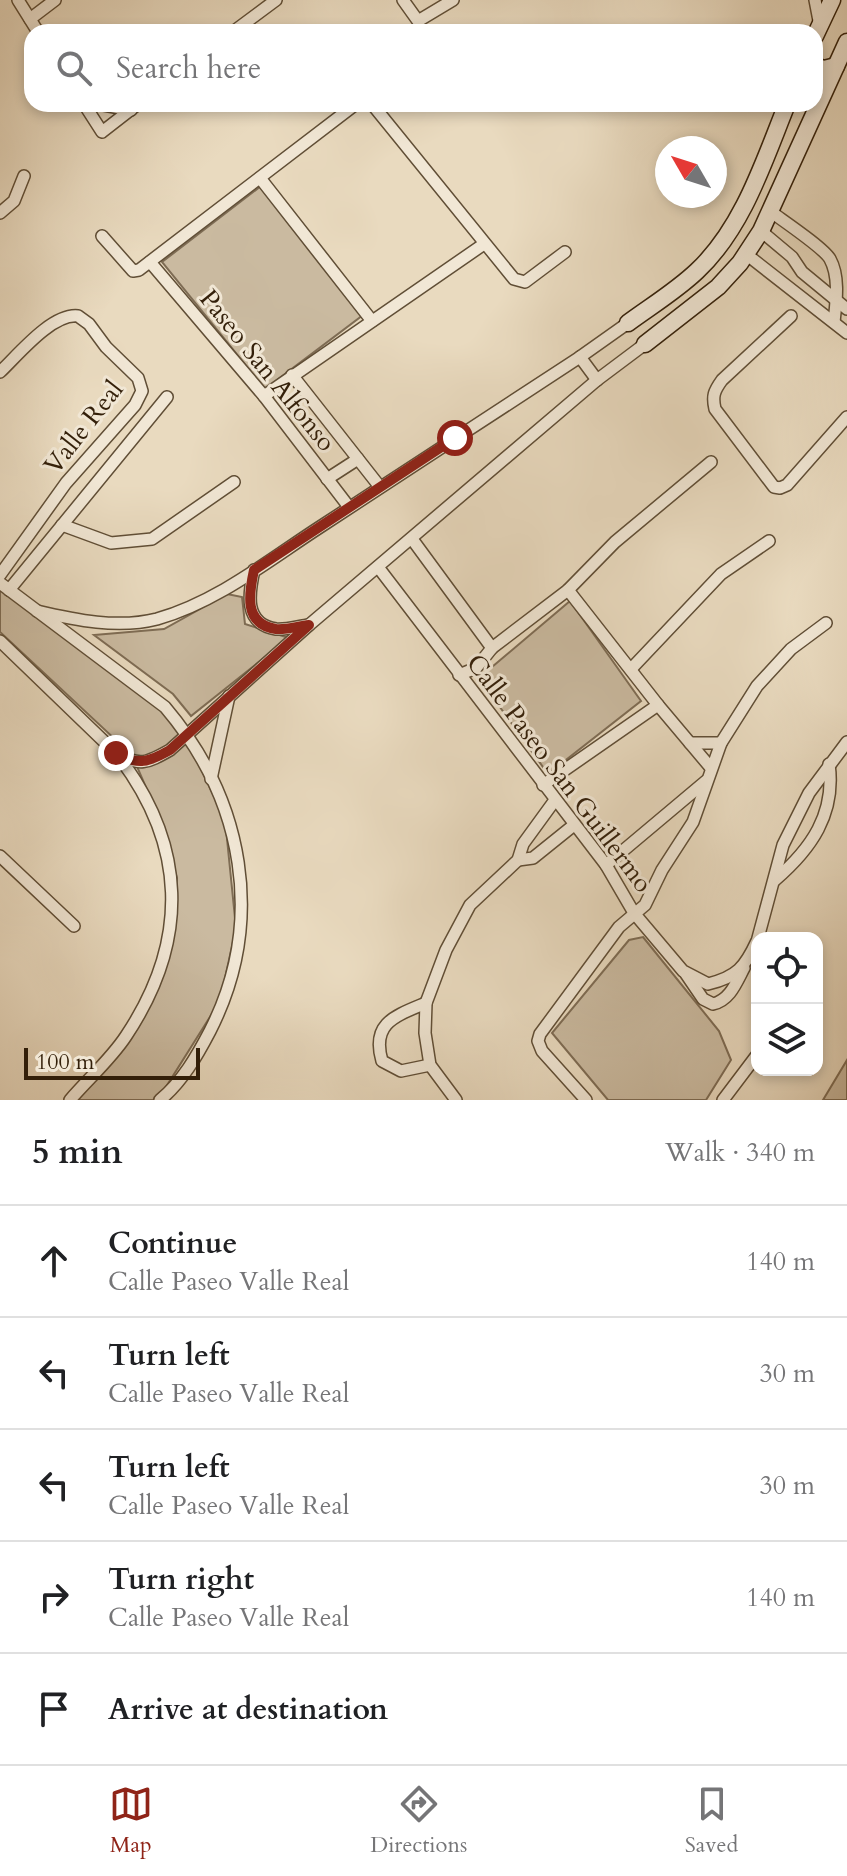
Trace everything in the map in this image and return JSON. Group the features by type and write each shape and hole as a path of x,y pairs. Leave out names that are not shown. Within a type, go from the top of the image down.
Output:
{"street":[{"path":"18,0 33,24"},
{"path":"30,19 55,0"},
{"path":"242,24 263,5 276,0"},
{"path":"403,0 418,21 453,0"},
{"path":"815,0 817,24"},
{"path":"820,24 832,0"},
{"path":"823,95 847,42"},
{"path":"823,69 836,66"},
{"path":"89,112 102,132 128,112"},
{"path":"102,236 133,271 150,262 346,112"},
{"path":"378,112 514,279 522,283 529,280 565,252"},
{"path":"37,611 94,622 130,623 155,619 213,596 580,357 680,286 706,262 728,234 784,112"},
{"path":"116,753 133,763 151,761 170,750 309,625 597,380 718,287 761,231 815,112"},
{"path":"0,213 14,201 24,176"},
{"path":"260,178 372,321"},
{"path":"770,211 830,257 835,278 834,322"},
{"path":"761,231 792,257 802,272 847,309"},
{"path":"264,396 484,244"},
{"path":"746,254 847,333"},
{"name":"Paseo San Alfonso","path":"150,262 264,396 349,507"},
{"path":"680,286 695,306"},
{"name":"Valle Real","path":"0,372 52,324 65,317 78,316 138,378 142,391 135,405 66,483 0,575"},
{"path":"791,316 722,380 712,398 715,409 774,487 780,488 787,485 847,417"},
{"path":"634,319 650,324 650,340"},
{"path":"580,357 597,380"},
{"path":"292,375 380,487"},
{"path":"160,1100 195,1060 226,1000 235,964 240,927 241,869 230,817 187,732 165,707 4,587 62,525 167,397"},
{"path":"327,479 358,459"},
{"name":"Calle Paseo San Guillermo","path":"412,539 492,648 568,590 615,542 711,462"},
{"path":"62,525 111,543 152,539 234,482"},
{"path":"631,669 721,574 769,541"},
{"name":"Calle Paseo San Guillermo","path":"378,567 606,865 634,913 645,905 662,870 693,822 721,743 757,686 791,649 826,623"},
{"path":"254,570 248,597 251,611 262,623 276,629 309,625"},
{"path":"568,590 690,743 710,774 606,865"},
{"path":"0,641 116,753 153,808 171,865 173,908 165,949 149,995 125,1037 70,1100"},
{"path":"459,675 476,668 492,648"},
{"path":"210,780 229,696"},
{"path":"543,785 658,705"},
{"path":"760,932 783,845 809,793 847,742"},
{"path":"690,743 721,743"},
{"path":"775,880 804,853 815,836 831,791 829,764"},
{"path":"456,1100 430,1065 425,1033 426,1003 446,950 470,905 518,860 523,844 555,800"},
{"path":"518,860 533,858 574,825"},
{"path":"0,856 74,926"},
{"path":"586,1100 542,1051 538,1041 610,938 634,913 703,999 713,1004 721,1002 729,994 751,954"},
{"path":"683,971 708,984 726,980 746,965"},
{"path":"426,1003 395,1016 383,1028 377,1044 382,1061 401,1071 430,1065"},
{"path":"723,1100 751,1063"}],"shaded area":[{"path":"261,186 363,315 265,389 162,262"},
{"path":"0,585 165,713 189,744 225,819 236,928 220,1001 164,1090 153,1100 73,1100 124,1046 171,947 177,878 158,815 132,755 0,632"},
{"path":"227,594 242,597 245,624 289,638 191,716 173,694 94,635 164,629"},
{"path":"570,601 641,701 548,774 479,678"},
{"path":"643,937 719,1031 731,1060 706,1100 608,1100 552,1033 629,940"},
{"path":"847,1060 847,1100 823,1100"}],"route":[{"path":"116,753 133,763 151,761 170,750 309,625 276,629 262,623 251,611 248,597 254,570 455,438"}]}
